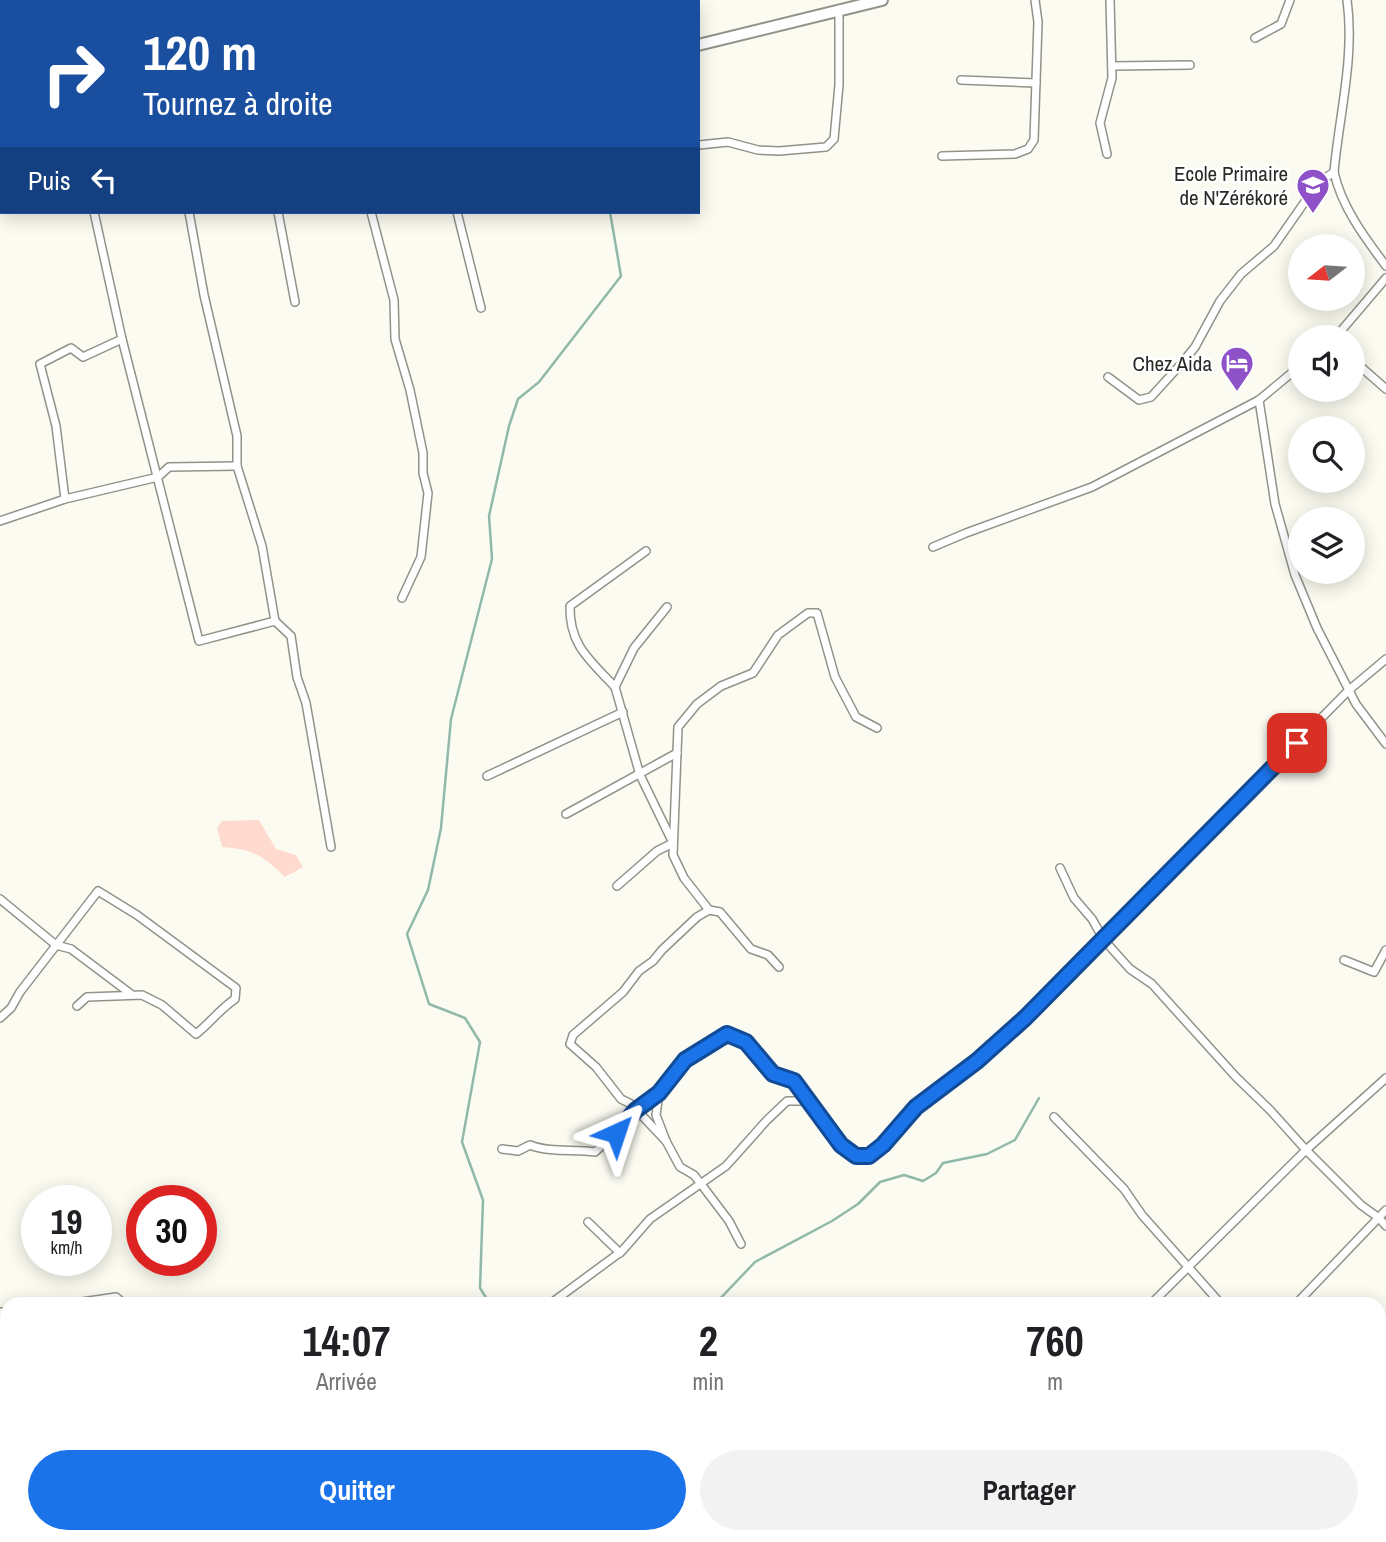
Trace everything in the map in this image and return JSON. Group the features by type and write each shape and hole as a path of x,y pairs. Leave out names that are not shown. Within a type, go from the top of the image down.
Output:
{"highway":[{"path":"700,44 882,0"}],"street":[{"path":"942,156 1015,154 1028,149 1034,140 1038,22 1035,0"},
{"path":"1107,154 1100,123 1112,78 1110,0"},
{"path":"1255,37 1281,24 1290,0"},
{"path":"1347,0 1347,69 1334,173 1337,188 1368,242 1386,266"},
{"path":"700,145 728,142 758,150 779,150 826,147 835,139 839,85 839,9"},
{"path":"1112,66 1190,65"},
{"path":"961,80 1036,83"},
{"path":"1108,377 1139,400 1151,397 1195,347 1220,301 1241,274 1274,246 1318,183 1334,173"},
{"path":"94,214 122,339 199,641 275,621"},
{"path":"189,214 204,295 237,436 237,466 262,546 275,621 291,636 297,677 306,703 331,847"},
{"path":"278,214 295,302"},
{"path":"372,214 394,300 395,339 410,390 428,493 421,557 402,598"},
{"path":"458,214 481,308"},
{"path":"1346,325 1386,278"},
{"path":"65,499 56,426 40,364 71,348 83,357 122,339"},
{"path":"1365,371 1386,389"},
{"path":"933,547 1092,488 1259,400 1288,376"},
{"path":"1259,400 1275,504 1295,575 1317,628 1349,691 1386,744"},
{"path":"0,521 65,499 158,477 169,467 237,466"},
{"path":"646,551 570,606 569,625 578,646 615,687 640,775 673,844"},
{"path":"615,687 634,648 667,607"},
{"path":"709,910 684,878 673,855 678,727 698,704 721,686 753,673 778,635 808,612 817,613 835,677 856,717 877,728"},
{"path":"502,1149 518,1151 530,1144 542,1149 595,1152 636,1110 659,1093 685,1060 727,1034 746,1042 773,1074 794,1081 841,1145 856,1156 869,1156 883,1145 916,1107 977,1061 1006,1035 1104,940 1173,866 1349,691 1386,659"},
{"path":"487,776 623,712"},
{"path":"565,814 677,753"},
{"path":"617,886 657,851 673,844"},
{"path":"1060,868 1074,898 1093,919 1104,940 1130,969 1161,994 1306,1150 1386,1226"},
{"path":"0,1018 98,891 137,915 236,988 235,999 217,1012 196,1034 162,1005 142,995 87,997 77,1006"},
{"path":"0,898 56,945 71,948 132,995"},
{"path":"666,1141 636,1110 621,1099 596,1067 570,1044 573,1035 623,992 639,971 653,961 697,917 709,910 720,912 751,949 768,955 779,967"},
{"path":"1344,961 1374,972 1386,950"},
{"path":"1158,1297 1306,1150 1386,1078"},
{"path":"659,1093 656,1115 680,1167 694,1175 729,1221 741,1244"},
{"path":"560,1297 620,1253 650,1219 726,1166 767,1119 787,1101 809,1101"},
{"path":"1054,1117 1124,1189 1142,1215 1215,1297"},
{"path":"1303,1297 1386,1210"},
{"path":"587,1222 620,1253"}],"shaded area":[{"path":"259,820 276,849 296,855 303,867 285,877 257,855 222,847 217,828 222,821"}],"waterway":[{"path":"486,1297 480,1288 483,1200 462,1142 480,1042 465,1018 429,1004 407,934 428,890 441,828 451,719 492,559 489,516 509,426 518,399 539,382 621,276 610,214"},
{"path":"722,1297 755,1262 832,1221 858,1204 880,1182 904,1175 923,1181 936,1173 943,1163 987,1154 1015,1140 1039,1098"}],"place":[{"name":"Ecole Primaire de N'Zérékoré","path":"1313,215"},
{"name":"Chez Aida","path":"1237,393"}],"route":[{"path":"616,1133 636,1110 659,1093 685,1060 727,1034 746,1042 773,1074 794,1081 841,1145 856,1156 869,1156 883,1145 916,1107 977,1061 1025,1018 1297,743"}]}
